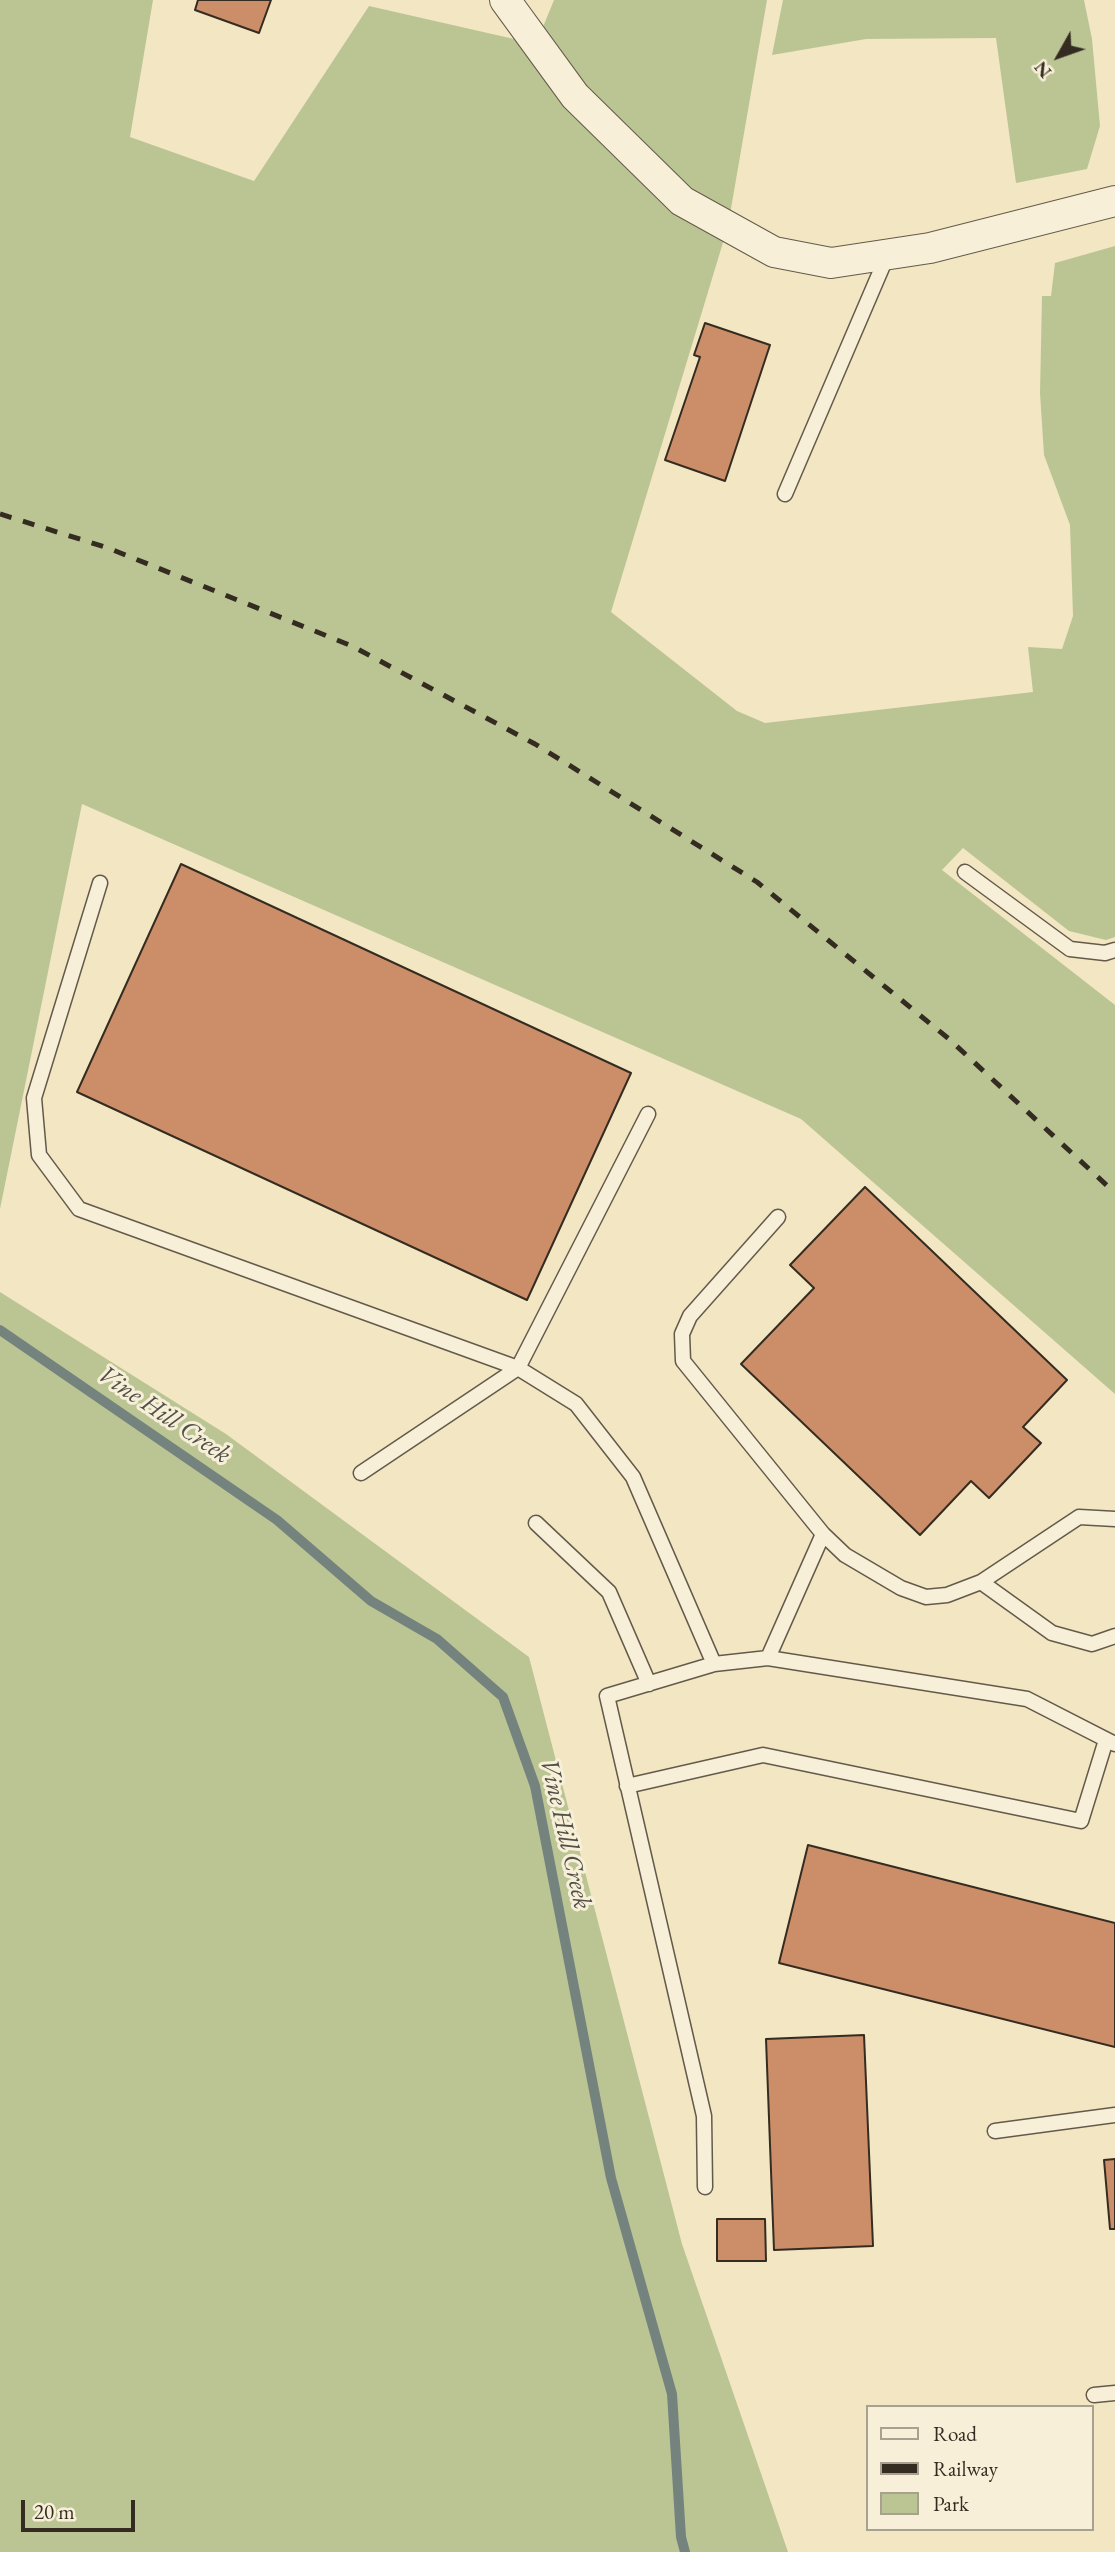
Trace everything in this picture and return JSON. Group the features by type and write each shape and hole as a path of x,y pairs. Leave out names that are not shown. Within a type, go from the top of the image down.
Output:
{"street":[{"path":"505,0 575,96 682,201 774,252 831,263 930,248 1115,201"}],"lane":[{"path":"785,494 888,254"},
{"path":"965,872 1070,949 1105,953 1115,950"},
{"path":"100,883 34,1098 39,1156 79,1209 518,1368 576,1404 633,1477 714,1664"},
{"path":"361,1473 518,1368 648,1114"},
{"path":"778,1217 690,1316 682,1334 683,1361 823,1534 845,1555 901,1588 926,1597 947,1595 981,1582 1079,1517 1115,1519"},
{"path":"536,1523 610,1592 649,1684"},
{"path":"768,1658 823,1534"},
{"path":"981,1582 1052,1633 1092,1644 1115,1636"},
{"path":"627,1786 763,1755 1081,1821 1111,1742 1027,1699 768,1658 714,1664 607,1696 627,1786 704,2116 705,2187"},
{"path":"995,2131 1115,2115"},
{"path":"1094,2395 1115,2393"}],"green space":[{"path":"0,0 153,0 130,137 254,181 369,6 536,44 554,0 767,0 728,226 611,612 737,711 765,723 1033,692 1028,647 1062,649 1073,616 1070,525 1044,455 1040,393 1042,296 1051,296 1055,263 1115,246 1115,937 1106,940 1069,931 963,848 942,870 1115,1005 1115,1394 801,1119 82,804 0,1209"},
{"path":"783,0 1084,0 1092,39 1100,126 1087,169 1016,183 996,38 866,39 772,55"},
{"path":"0,1292 226,1434 529,1657 682,2244 788,2552 0,2552"}],"building":[{"path":"198,0 271,0 259,33 195,10"},
{"path":"705,323 770,345 725,481 665,460 700,357 694,355"},
{"path":"181,864 631,1073 527,1300 77,1092"},
{"path":"865,1187 1067,1380 1023,1427 1041,1443 989,1498 971,1481 920,1535 741,1364 814,1288 790,1265"},
{"path":"808,1845 1115,1923 1115,2047 779,1963"},
{"path":"864,2035 873,2246 774,2250 766,2039"},
{"path":"1115,2159 1115,2229 1110,2229 1104,2160"},
{"path":"717,2219 765,2219 766,2261 717,2261"}],"waterway":[{"name":"Vine Hill Creek","path":"0,1330 277,1520 371,1601 437,1639 503,1697 535,1786 611,2178 672,2394 681,2537 685,2552"}],"railway":[{"path":"0,514 108,548 352,646 535,744 757,882 949,1039 1115,1193"}]}
